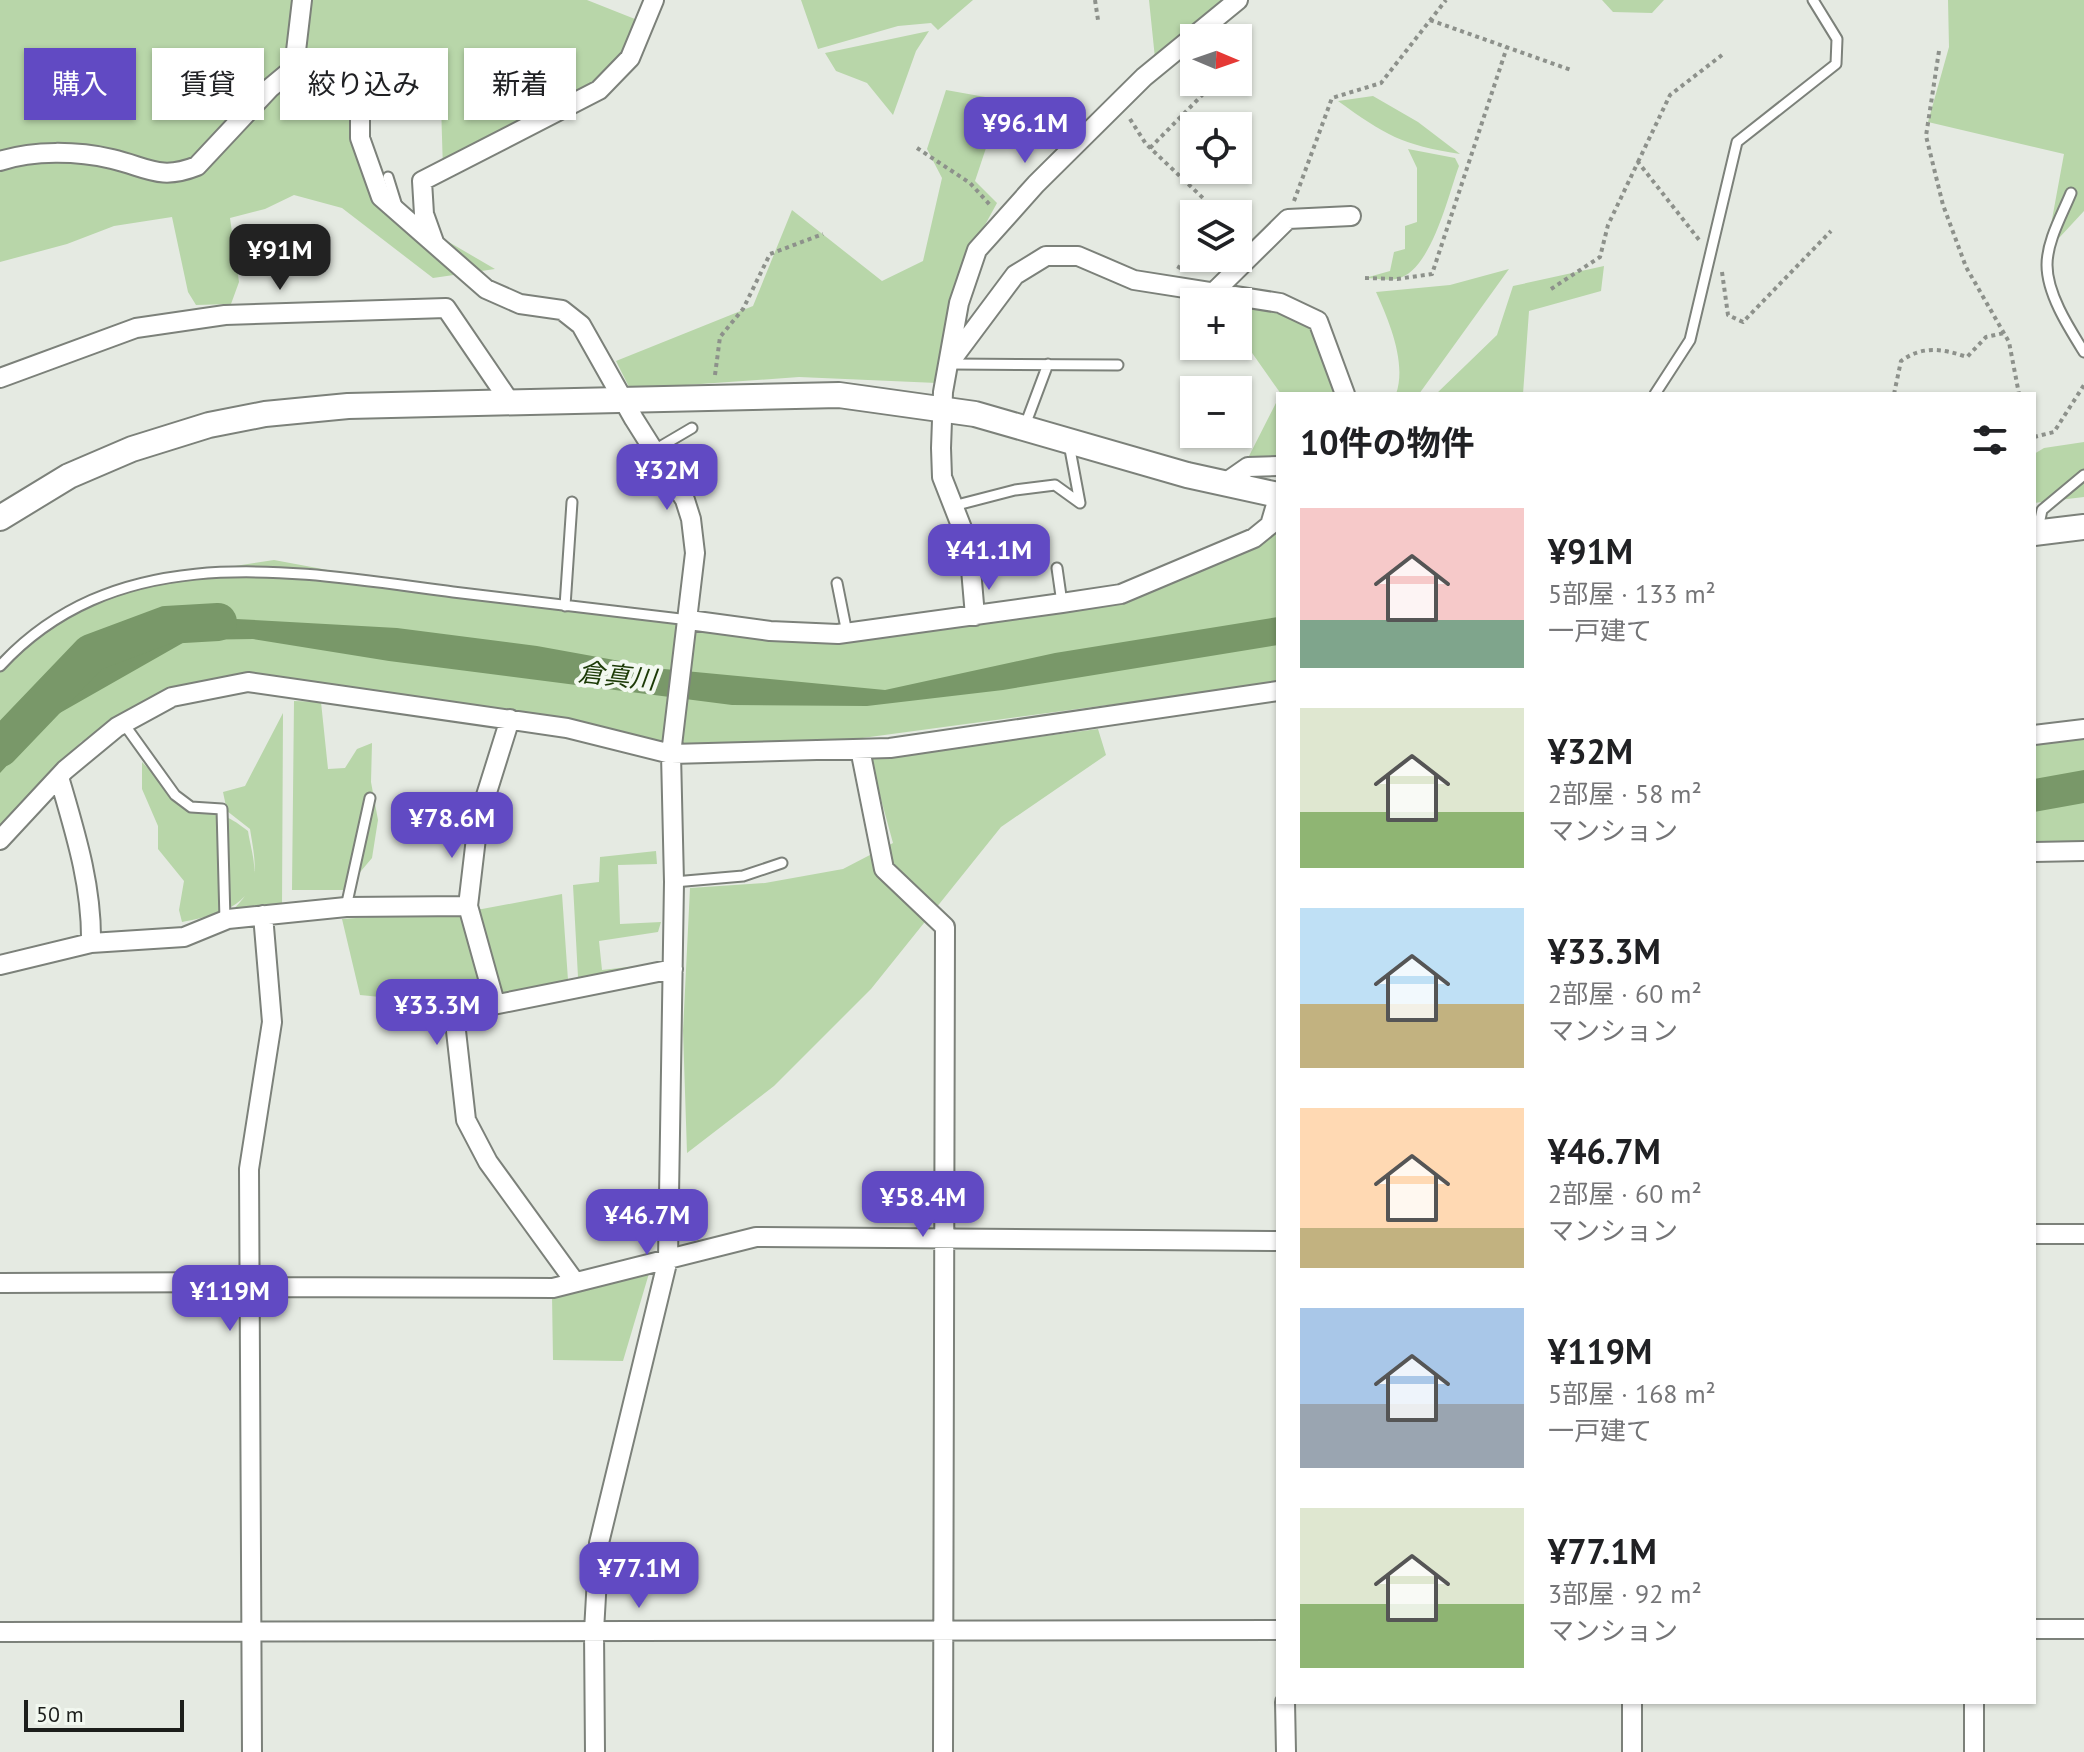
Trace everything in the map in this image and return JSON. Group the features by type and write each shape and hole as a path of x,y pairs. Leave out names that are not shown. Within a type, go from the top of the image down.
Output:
{"street":[{"path":"296,48 302,0"},
{"path":"435,244 424,214 422,181 599,90 630,58 654,0"},
{"path":"975,616 969,546 942,477 941,406 959,303 977,250 1119,102 1238,0"},
{"path":"0,161 28,152 112,159 153,174 183,172 197,166 280,80"},
{"path":"360,120 360,138 367,167 381,197 486,289 520,304 562,310 581,325 624,399 647,454 685,500 691,519 695,553 689,626 671,754 674,882 668,1259 599,1543 594,1631 595,1752"},
{"path":"1218,288 1288,219 1351,216"},
{"path":"950,364 957,350 993,308 1015,275 1046,256 1078,256 1128,278 1192,288"},
{"path":"1252,298 1280,303 1318,321 1344,392"},
{"path":"0,378 136,328 225,315 446,308 510,402"},
{"path":"0,518 82,470 132,449 209,425 265,414 348,406 717,397 839,395 941,406 1276,496"},
{"path":"1225,483 1248,467 1276,466"},
{"path":"689,626 847,633 1121,594 1254,538 1270,525 1276,503"},
{"path":"2036,533 2084,527"},
{"path":"0,840 59,777 124,724 172,697 248,682 567,728 671,754 860,749 977,737 1276,691"},
{"path":"495,1003 468,906 478,821 510,719"},
{"path":"2036,735 2084,729"},
{"path":"860,749 884,869 945,927 943,1752"},
{"path":"59,777 86,870 92,910 91,943"},
{"path":"2036,852 2084,851"},
{"path":"0,965 91,943 184,937 225,920 263,915 346,907 468,906"},
{"path":"252,1752 249,1169 272,1022 263,915"},
{"path":"575,1282 488,1162 466,1120 455,1022 463,1011 495,1003 673,969"},
{"path":"2036,1234 2084,1234"},
{"path":"0,1283 553,1288 756,1237 1276,1241"},
{"path":"2036,1629 2084,1629"},
{"path":"0,1632 1276,1630"},
{"path":"1285,1704 1286,1752"},
{"path":"1632,1704 1632,1752"},
{"path":"1974,1704 1974,1752"}],"lane":[{"path":"1656,392 1690,340 1737,142 1836,64 1837,39 1813,0"},
{"path":"388,177 399,213"},
{"path":"2071,193 2050,247 2046,267 2063,319 2084,352"},
{"path":"950,364 1118,365"},
{"path":"1024,428 1048,364"},
{"path":"647,454 692,428"},
{"path":"953,506 1015,490 1055,485 1080,503 1069,440"},
{"path":"2036,533 2042,510 2084,475"},
{"path":"565,606 572,502"},
{"path":"1057,568 1062,603"},
{"path":"0,666 26,637 107,593 191,573 282,570 565,606 689,626"},
{"path":"837,583 847,633"},
{"path":"124,724 175,795 191,807 222,809 225,920"},
{"path":"346,907 370,798"},
{"path":"674,882 743,876 782,863"}],"path":[{"path":"1095,0 1098,20"},
{"path":"1288,219 1332,98 1381,83 1446,0"},
{"path":"1430,20 1571,70"},
{"path":"1365,278 1397,279 1432,274 1507,47"},
{"path":"1939,51 1926,136 1943,205 1966,267 2009,342 2019,392"},
{"path":"1551,289 1600,257 1608,225 1670,95 1722,55"},
{"path":"1150,148 1201,96"},
{"path":"1119,102 1150,148 1205,200"},
{"path":"917,148 970,183 1004,220"},
{"path":"1638,162 1711,256"},
{"path":"1717,230 1728,315 1743,322 1831,231"},
{"path":"717,397 714,385 720,337 743,309 770,254 823,234"},
{"path":"1169,285 1180,265"},
{"path":"1894,392 1901,361 1914,352 1942,349 1967,357 1986,337 2004,333"},
{"path":"2036,436 2054,432 2084,385"}],"shaded area":[{"path":"0,0 587,0 645,23 599,90 576,102 576,48 464,48 464,120 541,120 443,171 441,120 448,120 448,48 280,48 280,120 356,120 367,167 399,213 495,269 433,278 342,208 294,195 265,209 230,218 239,282 231,304 196,305 188,292 172,217 114,226 67,244 0,262"},
{"path":"801,0 973,0 938,30 931,23 898,26 818,49"},
{"path":"1149,0 1234,0 1206,24 1180,24 1180,47 1156,68"},
{"path":"1602,0 1664,0 1652,13 1613,12"},
{"path":"1948,0 2084,0 2084,211 2046,252 2064,154 1928,122 1949,47"},
{"path":"929,31 916,51 893,115 867,83 836,71 825,53"},
{"path":"946,90 1002,100 975,181 997,203 974,245 937,383 799,377 630,389 616,361 753,306 792,210 882,281 923,261 942,178 927,149"},
{"path":"1373,96 1418,122 1460,154 1423,147 1395,137 1338,101"},
{"path":"1408,149 1455,158 1459,166 1436,231 1419,263 1408,274 1396,279 1365,278 1390,271 1394,252 1405,249 1405,226 1417,222 1417,168"},
{"path":"1604,266 1601,291 1529,311 1523,392 1438,392 1497,335 1513,286"},
{"path":"1509,269 1420,392 1396,392 1398,356 1376,292 1450,285"},
{"path":"1252,305 1318,321 1344,392 1280,392 1252,353"},
{"path":"1276,403 1276,464 1248,458"},
{"path":"2084,442 2084,497 2036,503 2036,453 2044,448"},
{"path":"1276,528 1276,687 1100,706 750,753 248,682 172,697 81,742 0,838 0,668 26,637 131,582 274,560 446,592 838,634 1121,594"},
{"path":"294,701 321,702 328,769 345,768 357,749 372,743 371,782 378,820 372,858 345,890 292,890"},
{"path":"283,713 282,908 226,916 246,895 255,867 250,829 227,811 223,792 245,786"},
{"path":"2084,724 2084,850 2036,849 2036,734"},
{"path":"1098,729 1106,755 1001,827 871,989 774,1086 687,1153 683,1031 690,888 765,883 843,869 893,843 870,759"},
{"path":"142,762 181,798 196,807 228,818 248,831 254,877 251,888 236,904 215,914 182,922 179,910 184,881 158,849 158,826 142,789"},
{"path":"656,851 657,864 618,865 620,924 661,922 658,932 599,941 602,970 654,964 655,970 578,977 573,885 599,882 600,857"},
{"path":"562,894 568,980 452,1004 360,995 342,919 482,909"},
{"path":"650,1270 623,1361 553,1360 552,1295"}],"water":[{"path":"1276,617 1276,645 1003,690 867,706 732,705 389,661 253,639 188,640 51,718 0,773 0,728 87,658 166,625 236,619 397,628 537,646 664,669 885,690 1055,653"},
{"path":"2084,770 2084,803 2036,812 2036,779"}],"waterway":[{"name":"倉真川","path":"0,748 91,653 166,625 218,622"}]}
